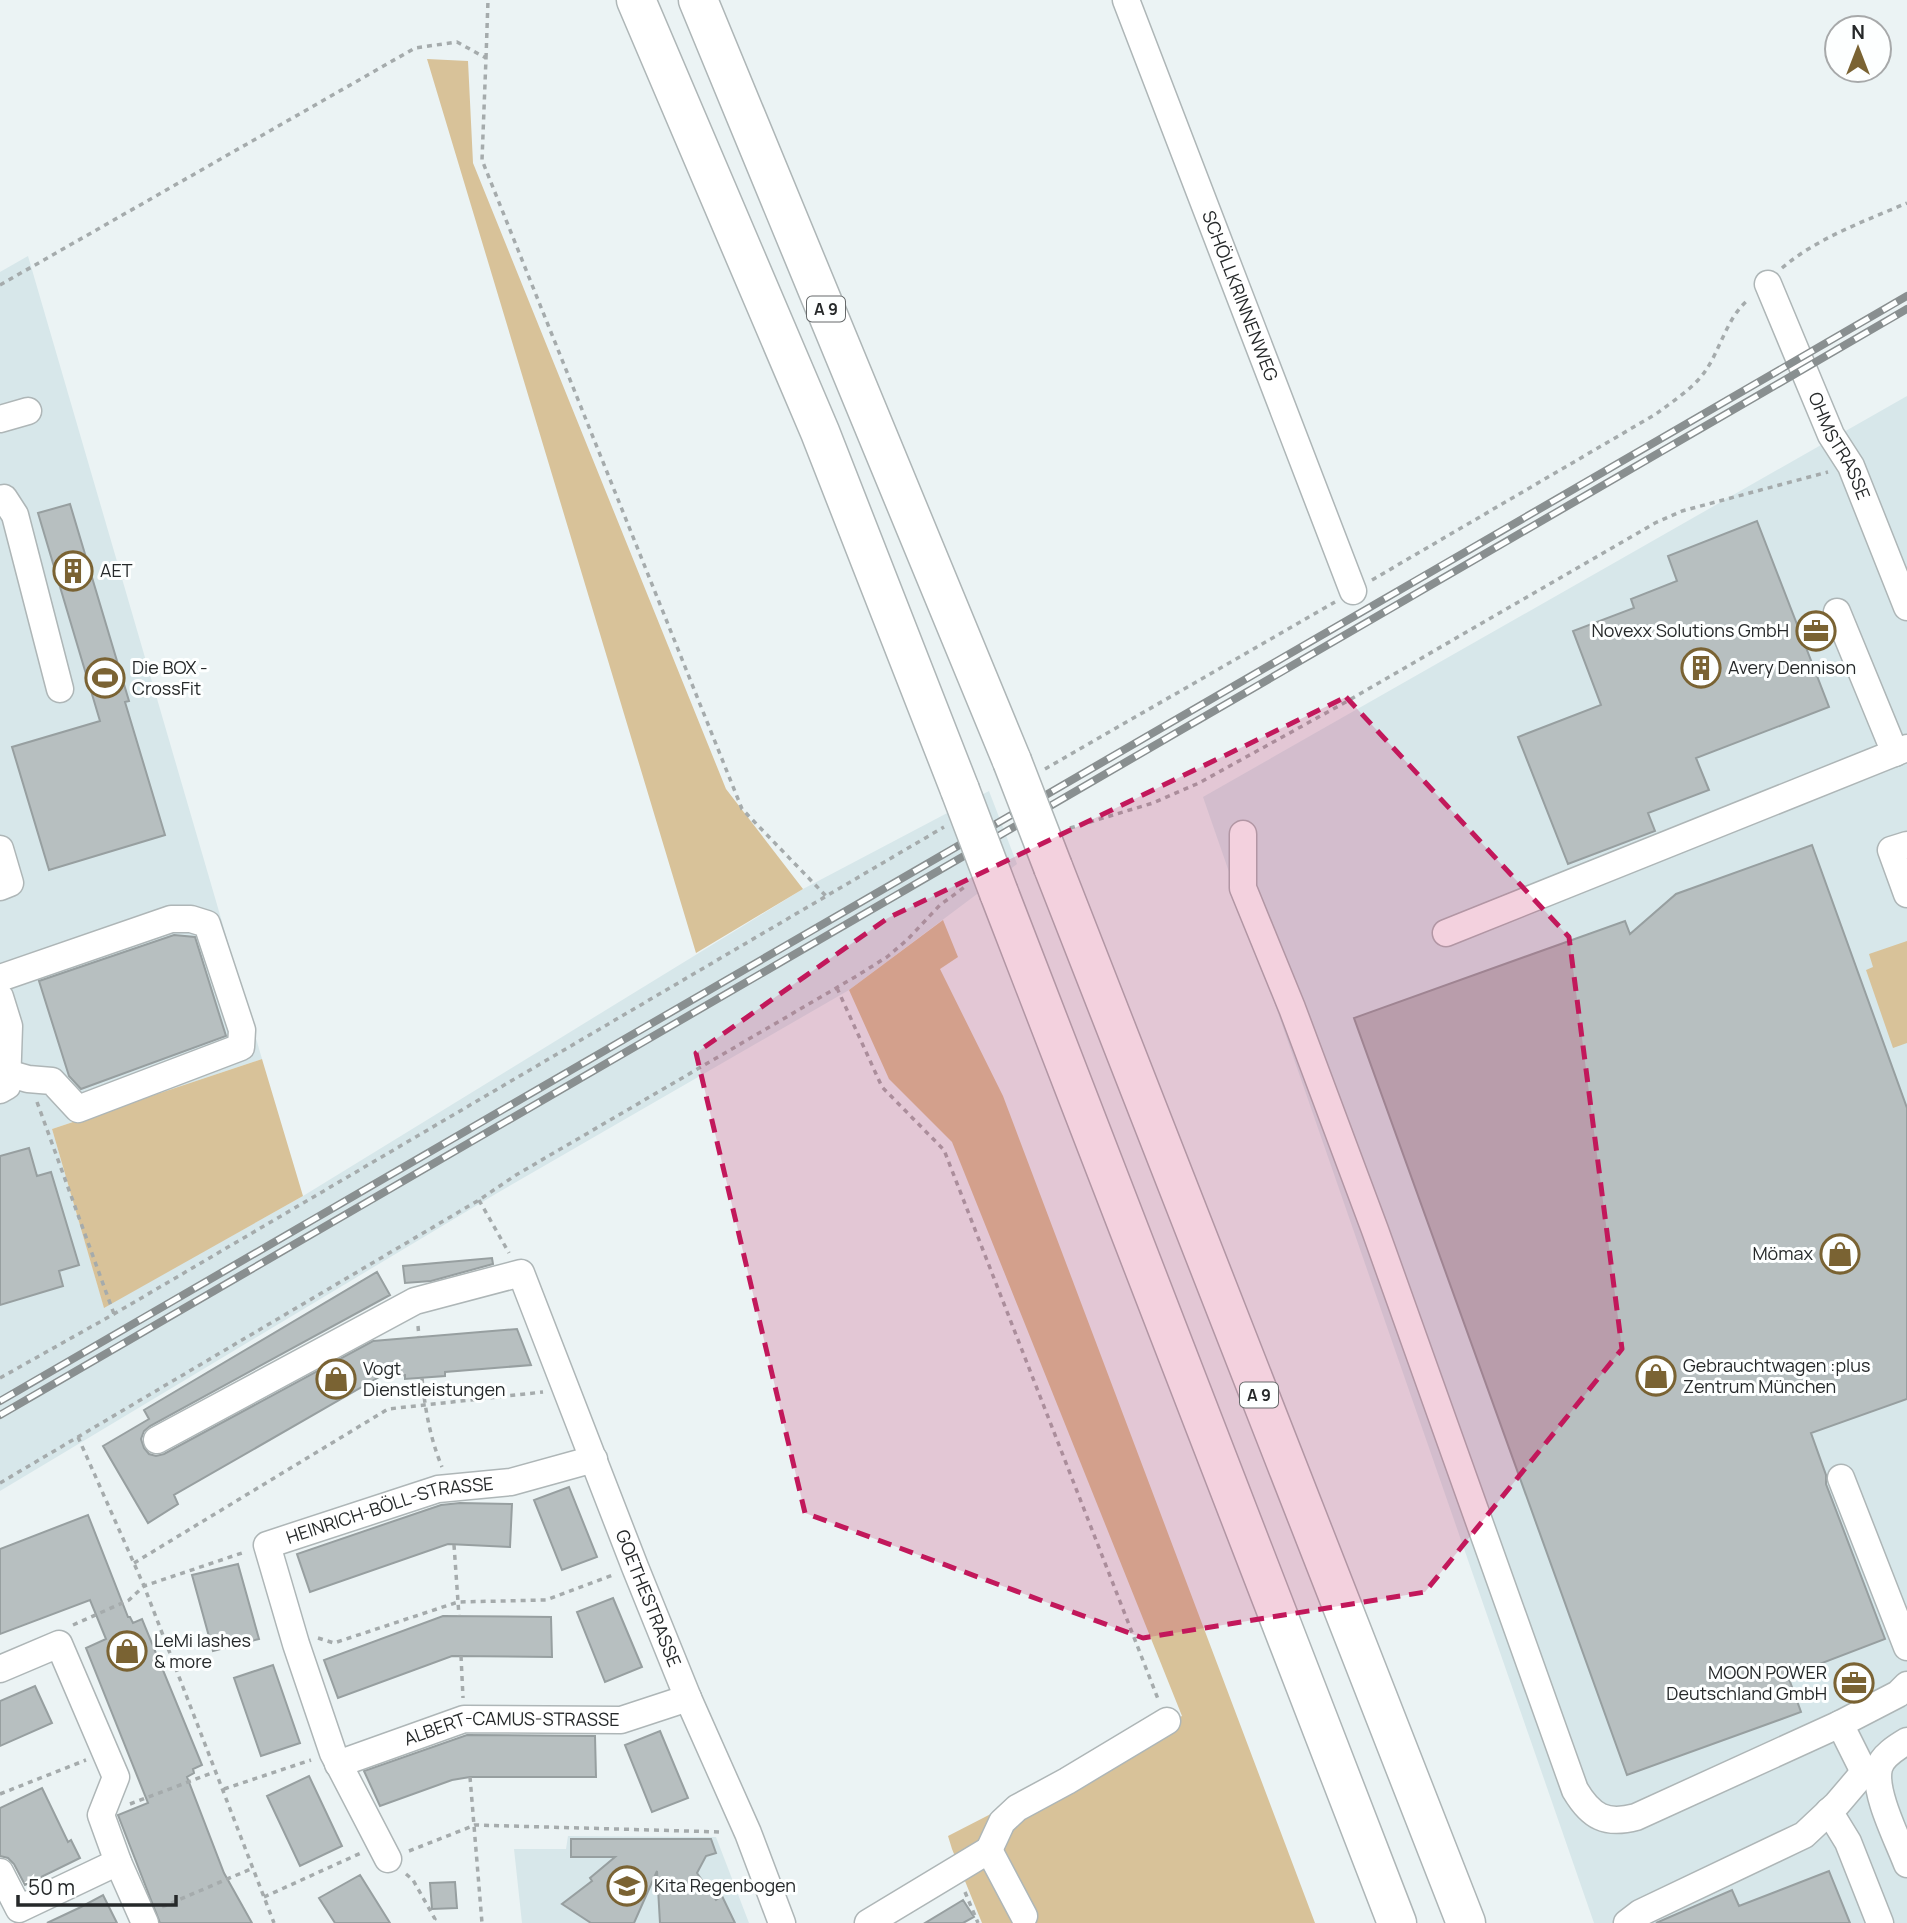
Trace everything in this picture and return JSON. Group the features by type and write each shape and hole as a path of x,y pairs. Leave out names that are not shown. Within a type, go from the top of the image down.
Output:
{"highway":[{"path":"636,0 820,432 960,790 985,887 1397,1923"},
{"name":"A 9","path":"698,0 1027,766 1056,850 1466,1923"}],"street":[{"name":"SCHÖLLKRINNENWEG","path":"1126,0 1353,591"},
{"name":"OHMSTRASSE","path":"1768,284 1831,435 1851,466 1907,607"},
{"path":"0,419 28,411"},
{"path":"0,499 4,498 15,515 60,689"},
{"path":"1446,933 1901,751 1837,612"},
{"path":"1243,834 1243,888 1292,1008 1375,1230 1575,1790 1584,1805 1597,1816 1609,1821 1636,1817 1840,1724 1898,1694 1907,1685"},
{"path":"1907,845 1891,850 1907,894"},
{"path":"0,849 10,883 0,887"},
{"path":"0,978 172,919 191,919 207,924 242,1030 241,1047 78,1109 52,1081 12,1081 9,1026 0,997"},
{"path":"157,1440 415,1301 521,1273"},
{"name":"GOETHESTRASSE","path":"521,1273 635,1567 688,1698 748,1833 782,1923"},
{"name":"HEINRICH-BÖLL-STRASSE","path":"384,1852 336,1758 296,1644 267,1545 438,1489 511,1482 594,1459"},
{"path":"1841,1478 1907,1647"},
{"path":"0,1669 59,1644 116,1777 101,1815 118,1863 143,1919"},
{"name":"ALBERT-CAMUS-STRASSE","path":"336,1758 464,1719 621,1720 688,1698"},
{"path":"868,1923 989,1850 1002,1822 1017,1808 1167,1721"},
{"path":"1840,1724 1872,1770 1907,1864"},
{"path":"1627,1923 1640,1913 1804,1835 1887,1755 1907,1741"},
{"path":"1829,1811 1848,1842 1880,1923"},
{"path":"989,1850 1024,1916"},
{"path":"0,1872 19,1909 118,1863"}],"path":[{"path":"488,0 482,160 741,808 826,896"},
{"path":"0,285 415,48 457,42 486,58"},
{"path":"1027,766 1353,591 1644,421 1681,396 1705,371 1727,327 1744,303 1794,258 1826,240 1907,203"},
{"path":"1056,850 1080,824 1153,803 1199,783 1671,516 1851,466"},
{"path":"0,1378 946,827"},
{"path":"0,1483 479,1200 516,1175 838,988 887,957 940,905 985,887"},
{"path":"838,988 882,1087 944,1150 1167,1721"},
{"path":"12,1081 114,1314"},
{"path":"479,1200 521,1273"},
{"path":"422,1378 424,1404 433,1444 451,1489"},
{"path":"134,1563 388,1409 566,1390"},
{"path":"78,1437 145,1586 274,1923"},
{"path":"59,1644 70,1626 128,1600 145,1586 267,1545"},
{"path":"454,1545 459,1616"},
{"path":"296,1644 316,1637 334,1643 458,1602 546,1600 635,1567"},
{"path":"0,1794 105,1752"},
{"path":"223,1789 336,1758"},
{"path":"101,1815 217,1771"},
{"path":"470,1777 482,1923"},
{"path":"264,1897 384,1852 475,1825 748,1833"},
{"path":"384,1852 413,1880 435,1919 432,1923"},
{"path":"143,1919 253,1868"},
{"path":"956,1871 978,1923"}],"highlighted area":[{"path":"1346,697 1569,937 1622,1349 1425,1592 1143,1638 805,1513 696,1053 888,918"}],"shaded area":[{"path":"427,59 468,61 473,163 726,789 803,889 696,953"},
{"path":"28,256 262,1059 52,1129 104,1307 303,1196 803,889 989,791 1017,864 849,990 499,1192 0,1491 0,272"},
{"path":"1907,396 1907,1923 1594,1923 1203,797"},
{"path":"943,920 958,957 940,969 1003,1096 1315,1923 982,1923 952,1849 948,1836 1182,1716 952,1142 889,1079 849,990"},
{"path":"1907,941 1907,1043 1893,1048 1866,970 1873,967 1869,954"},
{"path":"262,1059 303,1196 104,1308 52,1129"},
{"name":"Kita Regenbogen","path":"568,1836 716,1837 749,1923 522,1923 514,1849 566,1849"}],"building":[{"path":"70,504 129,701 125,702 165,835 49,870 12,747 100,721 38,513"},
{"name":"Avery Dennison","path":"1757,521 1829,707 1696,758 1709,790 1648,813 1655,831 1568,864 1518,737 1601,705 1573,631 1634,608 1631,599 1677,581 1668,556"},
{"path":"1812,845 1907,1108 1907,1399 1811,1433 1826,1475 1826,1484 1885,1639 1788,1676 1801,1712 1627,1775 1354,1018 1625,921 1630,934 1676,894"},
{"path":"174,935 195,937 226,1036 81,1089 69,1076 39,981"},
{"path":"29,1148 37,1176 51,1172 79,1265 59,1271 63,1286 0,1305 0,1156"},
{"path":"492,1258 493,1264 431,1281 405,1283 403,1266"},
{"path":"377,1272 390,1295 150,1426 141,1439 144,1448 149,1454 164,1454 373,1341 517,1329 531,1365 445,1372 445,1376 405,1379 405,1375 381,1376 174,1495 178,1504 148,1523 103,1446 149,1419 144,1410"},
{"path":"569,1487 597,1557 562,1570 534,1500"},
{"path":"512,1504 510,1547 448,1544 310,1592 297,1554 441,1505"},
{"path":"88,1515 128,1617 133,1623 142,1619 202,1765 193,1769 194,1773 187,1777 224,1873 252,1923 160,1923 118,1815 148,1803 86,1648 106,1639 90,1600 0,1634 0,1549"},
{"path":"238,1564 259,1639 213,1651 192,1575"},
{"path":"613,1598 642,1667 605,1682 577,1612"},
{"path":"443,1616 551,1617 552,1657 452,1656 338,1698 324,1660"},
{"path":"273,1665 300,1743 261,1756 234,1678"},
{"path":"35,1686 52,1723 0,1746 0,1701"},
{"path":"660,1731 688,1798 652,1812 625,1745"},
{"path":"467,1735 595,1736 596,1777 470,1777 452,1780 380,1806 364,1771"},
{"path":"309,1776 342,1846 300,1866 267,1796"},
{"path":"42,1788 68,1842 71,1840 80,1858 25,1885 14,1864 8,1858 0,1856 0,1808"},
{"path":"571,1839 711,1839 716,1853 706,1856 697,1873 716,1900 722,1896 735,1923 660,1923 657,1871 634,1923 591,1923 562,1904 592,1881 590,1878 615,1857 571,1857"},
{"path":"1829,1871 1850,1923 1656,1923 1732,1890 1739,1906"},
{"path":"360,1875 390,1923 335,1923 319,1898"},
{"path":"455,1882 457,1908 432,1909 430,1883"},
{"path":"103,1895 117,1923 47,1923 81,1907"},
{"path":"963,1900 974,1917 963,1923 925,1923"}],"railway":[{"path":"0,1401 1907,296"},
{"path":"0,1415 1907,309"}],"place":[{"name":"AET","path":"73,571"},
{"name":"Novexx Solutions GmbH","path":"1816,631"},
{"name":"Avery Dennison","path":"1701,668"},
{"name":"Die BOX - CrossFit","path":"105,678"},
{"name":"Mömax","path":"1840,1254"},
{"name":"Gebrauchtwagen :plus Zentrum München","path":"1656,1376"},
{"name":"Vogt Dienstleistungen","path":"336,1379"},
{"name":"LeMi lashes & more","path":"127,1651"},
{"name":"MOON POWER Deutschland GmbH","path":"1854,1683"},
{"name":"Kita Regenbogen","path":"627,1886"}]}
